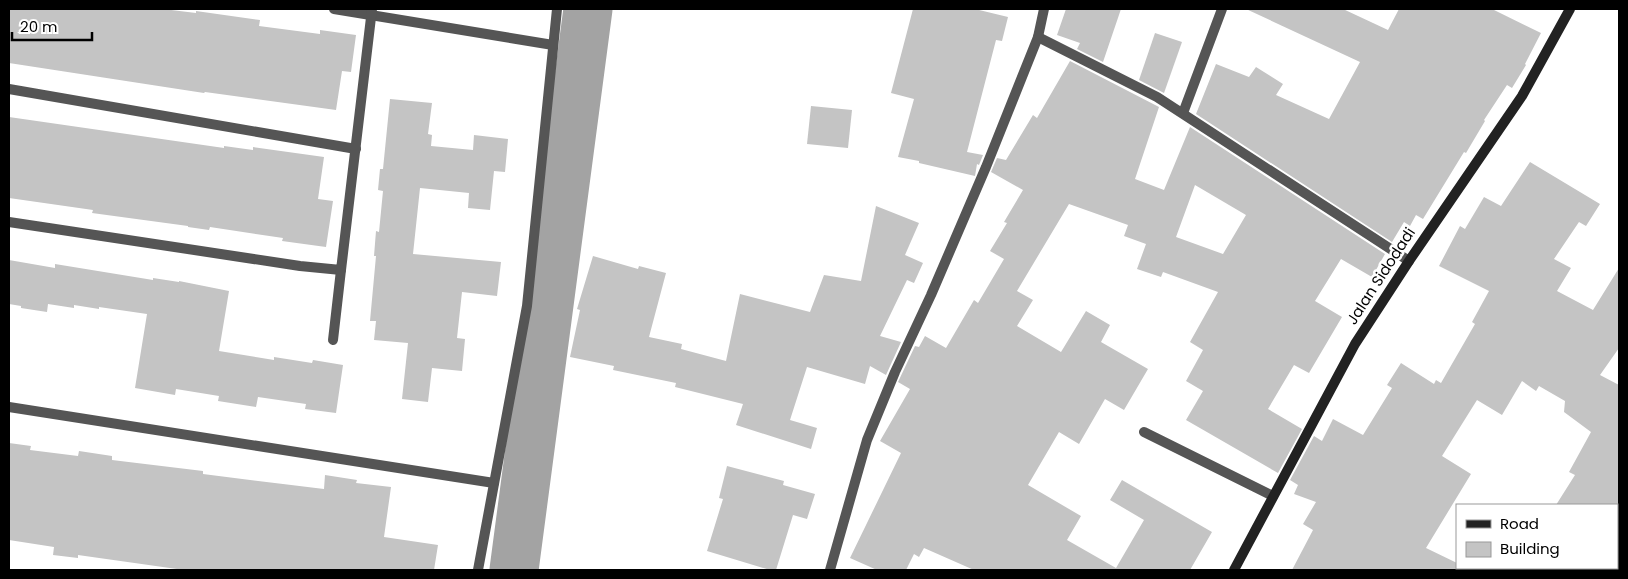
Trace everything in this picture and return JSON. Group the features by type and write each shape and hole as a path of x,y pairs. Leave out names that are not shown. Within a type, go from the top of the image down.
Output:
{"street":[{"path":"334,9 372,11 553,45"},
{"path":"478,570 528,306 557,9"},
{"path":"830,570 866,440 894,372 931,296 986,167 1038,37 1044,9"},
{"path":"1183,113 1222,9"},
{"name":"Jalan Sidodadi","path":"1234,570 1355,344 1409,261 1522,96 1570,9"},
{"path":"333,340 372,11"},
{"path":"1038,37 1157,96 1409,261"},
{"path":"9,88 356,149"},
{"path":"9,222 300,266 341,270"},
{"path":"9,408 494,483"},
{"path":"1144,432 1273,496"}],"building":[{"path":"9,9 163,9 196,13 196,11 260,20 259,26 320,34 320,30 356,35 351,72 342,71 336,110 204,93 9,63"},
{"path":"913,9 975,9 1008,17 1002,41 996,40 967,152 983,155 979,165 977,164 975,176 898,157 914,99 891,93"},
{"path":"1066,9 1121,9 1103,62 1077,49 1080,43 1057,35"},
{"path":"1246,9 1343,9 1388,30 1399,9 1492,9 1541,33 1526,65 1512,88 1507,85 1423,219 1416,215 1410,226 1404,222 1392,242 1196,114 1216,64 1249,77 1256,67 1283,84 1276,95 1329,119 1360,62"},
{"path":"1155,33 1182,42 1164,93 1139,80"},
{"path":"1070,61 1159,107 1135,179 1164,190 1190,127 1385,254 1372,277 1341,259 1315,301 1342,317 1309,373 1294,365 1268,409 1302,429 1278,473 1186,420 1203,391 1186,381 1203,350 1190,342 1218,292 1163,272 1161,277 1137,269 1146,244 1124,236 1128,225 1069,204 1017,291 1033,300 1017,326 1061,352 1086,311 1110,325 1101,342 1148,369 1124,410 1105,399 1079,444 1059,432 1028,485 1081,516 1067,540 1116,568 1144,520 1110,500 1122,480 1212,532 1190,570 974,570 924,548 919,557 914,554 906,570 877,570 850,558 901,453 880,441 910,389 898,382 915,346 919,347 925,336 946,348 974,300 978,303 1004,259 990,251 1007,223 1004,222 1023,190 991,172 997,158 1006,160 1033,115 1037,118","holes":["1195,185 1246,215 1223,254 1176,237"]},
{"path":"390,99 432,103 428,134 432,135 431,146 473,150 474,135 508,139 505,172 494,171 490,210 468,208 469,193 420,188 413,254 501,262 497,296 462,292 457,338 465,339 462,371 432,368 428,402 402,399 408,343 374,340 376,321 370,321 376,256 374,256 376,231 379,232 383,191 378,190 380,169 383,169"},
{"path":"811,106 852,110 848,148 807,144"},
{"path":"9,117 224,148 224,146 253,150 253,147 324,157 318,199 333,201 326,247 282,241 283,238 210,227 209,230 92,213 93,210 9,198"},
{"path":"1530,162 1600,204 1586,226 1579,222 1554,259 1571,268 1557,291 1593,310 1619,268 1619,348 1600,375 1619,385 1619,505 1557,504 1575,475 1569,472 1591,432 1564,412 1565,401 1539,386 1536,391 1522,381 1502,415 1477,400 1442,456 1471,474 1426,548 1456,563 1456,569 1471,570 1292,570 1313,530 1303,524 1316,502 1294,494 1298,485 1290,480 1314,436 1322,441 1333,419 1363,435 1392,388 1387,385 1401,363 1434,384 1436,380 1441,383 1475,324 1472,322 1489,291 1439,266 1460,226 1465,229 1484,197 1501,206"},
{"path":"876,206 919,223 905,255 923,263 914,283 907,280 880,336 901,342 886,375 870,366 865,384 807,367 790,420 817,428 811,449 736,425 743,404 675,387 676,383 613,370 614,366 570,357 580,310 577,309 593,256 638,269 639,266 666,273 649,337 682,344 681,349 726,361 740,294 810,312 824,275 861,281"},
{"path":"9,260 55,268 55,264 153,280 153,278 179,281 229,291 219,351 274,360 274,357 312,363 313,360 343,365 336,413 305,409 306,404 258,397 256,407 218,401 219,396 176,389 175,395 135,388 147,314 99,307 99,309 74,305 74,308 48,304 47,312 9,304"},
{"path":"9,443 31,446 30,450 78,456 79,451 112,456 112,460 203,471 203,474 324,489 325,475 357,480 356,483 391,487 384,537 438,545 434,570 184,570 78,555 78,558 53,555 54,547 9,540"},
{"path":"727,466 784,481 783,485 815,494 807,519 793,515 776,570 770,570 707,551 723,499 719,498"}],"waterway":[{"path":"514,570 588,9"}]}
